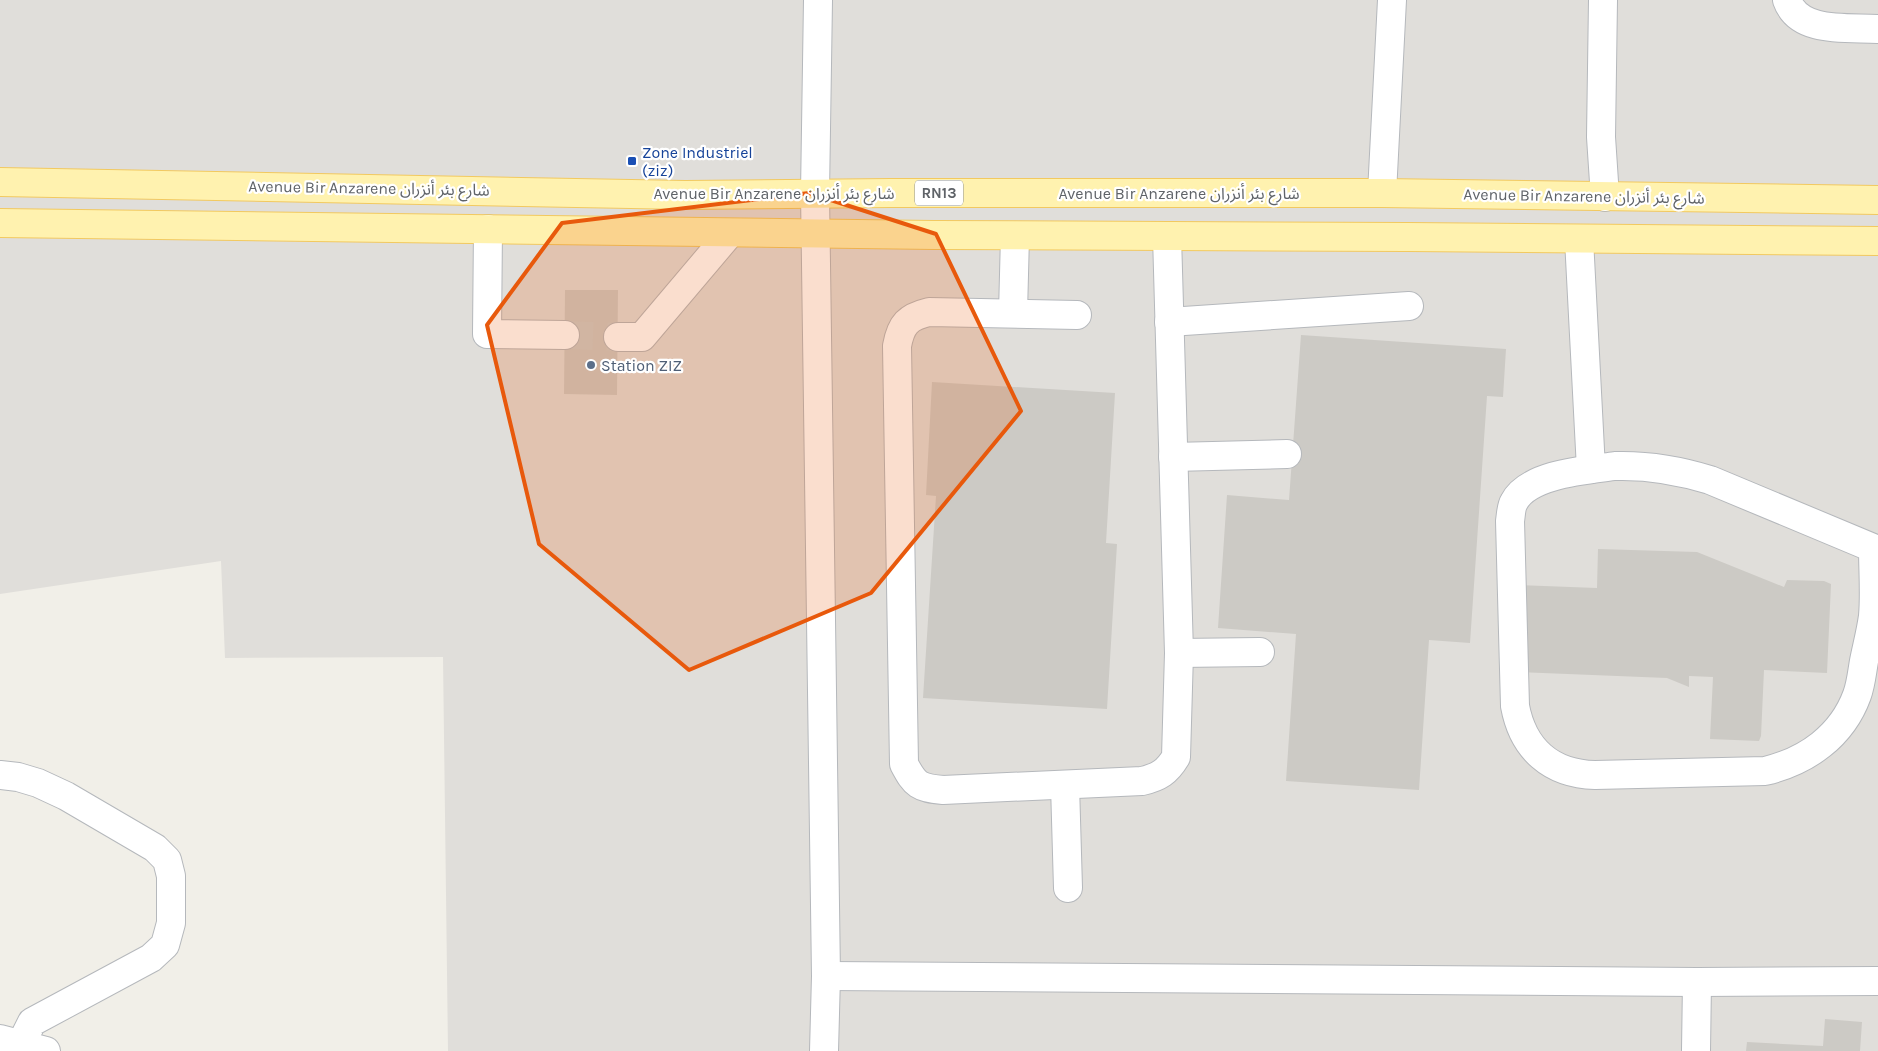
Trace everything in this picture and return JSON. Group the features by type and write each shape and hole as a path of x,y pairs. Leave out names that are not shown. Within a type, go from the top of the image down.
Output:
{"main road":[{"name":"Avenue Bir Anzarene شارع بئر أنزران","path":"0,182 685,195 815,193 1382,193 1878,200"},
{"path":"0,223 1015,236 1878,241"}],"street":[{"path":"818,0 815,193 826,976 824,1051"},
{"path":"1382,193 1392,0"},
{"path":"1603,0 1601,137 1605,197"},
{"path":"1787,0 1795,15 1808,24 1878,29"},
{"path":"488,229 487,334 564,335"},
{"path":"618,336 642,337 730,233"},
{"path":"1013,313 1015,236"},
{"path":"1077,315 929,312 916,315 906,322 900,333 898,346 904,764 912,779 926,788 943,790 1142,781 1157,778 1169,770 1176,757 1179,653 1167,236"},
{"path":"1579,238 1591,469"},
{"path":"1169,322 1409,306"},
{"path":"1173,457 1287,454"},
{"path":"1639,466 1687,472 1875,549 1873,616 1858,693 1851,710 1841,725 1816,750 1782,767 1765,771 1746,773 1581,775 1555,766 1542,758 1532,747 1523,734 1515,706 1510,521 1513,503 1524,488 1541,480 1591,469 1639,466"},
{"path":"1179,653 1260,652"},
{"path":"0,775 18,777 38,783 66,796 155,848 167,860 171,876 171,923 165,944 151,958 32,1022 22,1046"},
{"path":"1065,785 1068,888"},
{"path":"826,976 1697,982 1878,981"},
{"path":"1696,1051 1697,982"}],"highlighted area":[{"path":"809,193 936,234 1021,411 871,593 689,670 539,544 487,325 562,223"}],"shaded area":[{"path":"0,0 1878,0 1878,1051 448,1051 443,657 225,658 221,561 0,594"}],"building":[{"name":"Station ZIZ","path":"565,290 618,290 617,395 564,394"},
{"path":"1301,335 1506,349 1503,397 1487,396 1470,643 1429,640 1419,790 1286,781 1296,634 1218,628 1227,495 1289,500"},
{"path":"932,382 1115,393 1106,543 1117,544 1107,709 923,698 936,496 926,495"},
{"path":"1598,549 1697,552 1784,587 1787,580 1824,581 1831,584 1827,673 1764,670 1761,736 1759,741 1710,739 1713,677 1689,676 1689,687 1667,678 1517,672 1520,585 1597,588"},
{"path":"1825,1019 1862,1022 1860,1051 1746,1051 1747,1042 1823,1046"}],"tunnel":[{"path":"565,335 618,337"}],"place":[{"name":"Zone Industriel (ziz)","path":"632,161"},
{"name":"Station ZIZ","path":"591,365"}]}
